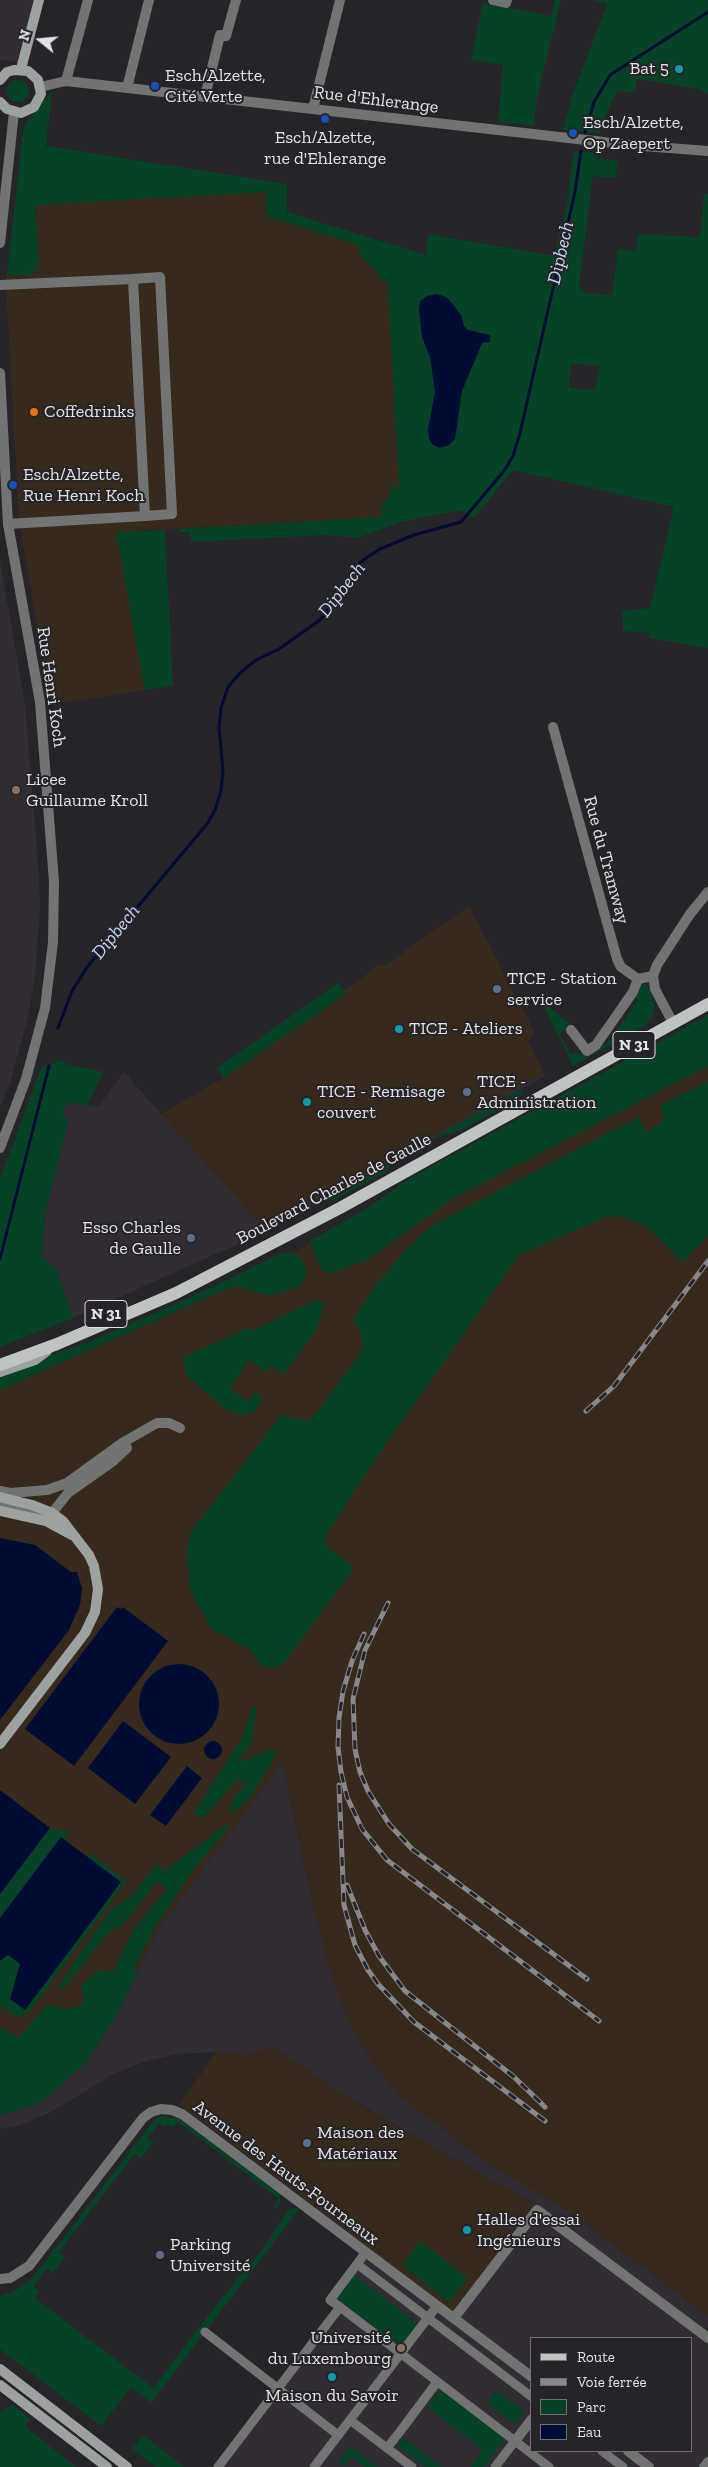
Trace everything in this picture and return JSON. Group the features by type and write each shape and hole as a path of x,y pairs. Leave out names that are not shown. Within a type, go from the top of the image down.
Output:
{"main road":[{"path":"21,69 39,0"},
{"path":"0,80 8,72 21,69 34,75 40,87 38,101 28,111 14,112 7,109 0,102"},
{"name":"Boulevard Charles de Gaulle","path":"0,1365 57,1344 176,1293 333,1212 708,1004"},
{"name":"Boulevard Charles de Gaulle","path":"0,1357 54,1337 173,1286 212,1273"},
{"name":"Boulevard Charles de Gaulle","path":"0,1372 35,1360 57,1344"},
{"path":"0,1497 32,1505 52,1513 64,1521 89,1555 96,1572 98,1589 95,1612 85,1633 0,1744"},
{"path":"0,1511 46,1522 76,1536"},
{"path":"0,2369 127,2467"},
{"path":"0,2385 107,2467"}],"street":[{"path":"66,81 88,0"},
{"path":"127,88 149,0"},
{"path":"205,96 220,35 226,36 236,0"},
{"path":"313,109 340,0"},
{"path":"493,0 506,3 507,0"},
{"name":"Rue d'Ehlerange","path":"40,87 66,81 639,146 708,151"},
{"path":"0,242 14,112"},
{"path":"0,285 160,277 172,514 8,524"},
{"path":"133,279 145,516"},
{"name":"Rue Henri Koch","path":"0,373 8,524 40,702 54,897 53,942 45,1008 26,1079 0,1148"},
{"name":"Rue du Tramway","path":"553,727 617,959 622,967 638,980"},
{"path":"673,1023 655,989 652,976 690,914 708,892"},
{"path":"571,1030 587,1051 600,1041 633,992 638,980 652,976"},
{"path":"0,1491 31,1493 67,1483 147,1428 158,1423 169,1422 180,1428"},
{"path":"0,1506 45,1516 52,1513 68,1493 112,1462 147,1428"},
{"name":"Avenue des Hauts-Fourneaux","path":"0,2279 10,2278 29,2266 143,2118 151,2112 161,2109 182,2114 530,2375"},
{"path":"454,2318 537,2210 708,2338"},
{"path":"366,2252 330,2300 548,2467"},
{"name":"Avenue des Hauts-Fourneaux","path":"357,2264 530,2395"},
{"path":"314,2467 437,2306"},
{"path":"218,2467 340,2307"},
{"path":"205,2332 338,2435"},
{"path":"387,2448 437,2382"},
{"path":"350,2420 412,2467"},
{"path":"495,2467 530,2422"},
{"path":"603,2452 623,2467"},
{"path":"629,2452 649,2467"},
{"path":"704,2467 708,2462"}],"shaded area":[{"path":"0,0 39,0 22,63 0,59"},
{"path":"266,192 267,216 358,245 362,260 376,269 380,281 388,281 399,486 391,487 382,517 116,532 145,690 54,704 51,701 19,523 6,285 7,275 30,275 29,271 39,270 35,205"},
{"name":"Licee Guillaume Kroll","path":"0,561 25,704 40,909 35,976 28,1017 10,1083 0,1108"},
{"path":"469,907 534,1031 528,1041 545,1076 327,1198 238,1244 73,1318 57,1270 41,1256 46,1210 62,1112 69,1102 98,1107 124,1072 161,1114 224,1078 381,964 384,966"},
{"path":"469,907 534,1031 528,1041 543,1073 320,1199 264,1228 161,1114 224,1078 346,994 344,990 381,964 384,966"},
{"path":"708,1057 708,2316 567,2210 483,2161 400,2096 370,2059 350,2024 332,1977 318,1926 282,1763 157,1931 116,2016 84,2065 40,2103 0,2115 0,1390 231,1287 241,1287 265,1295 297,1255 293,1252 310,1243 318,1258"},
{"path":"282,1763 318,1926 350,2024 370,2059 400,2096 527,2186 567,2210 708,2316 708,2467 218,2467 343,2303 335,2297 445,2154 334,2089 272,2046 246,2056 216,2052 177,2054 147,2061 115,2073 51,2112 18,2126 0,2129 0,2115 40,2103 84,2065 116,2016 157,1931"},
{"path":"272,2046 334,2089 377,2115 540,2207 454,2318 348,2239 351,2234 180,2105 216,2052 246,2056"}],"green space":[{"path":"555,0 561,0 537,98 534,126 498,122 503,65 471,60 483,3 551,16"},
{"path":"592,0 708,0 708,94 700,89 637,79 635,93 617,91 604,119 600,133 563,130 572,97 607,4"},
{"path":"18,80 28,87 29,91 22,101 18,102 8,95 7,91 14,81"},
{"path":"52,91 46,146 287,184 287,212 426,255 428,234 554,256 567,205 574,151 598,153 597,158 618,161 615,178 593,176 579,287 586,293 612,295 618,249 636,251 638,234 700,237 704,194 708,194 708,648 649,638 650,633 623,631 622,611 650,608 674,507 513,470 474,518 463,511 455,511 401,522 358,538 324,535 191,542 190,532 179,532 179,529 382,517 380,506 388,499 391,487 399,486 388,281 380,281 376,269 362,260 358,245 266,216 266,192 35,205 39,270 30,271 30,276 7,275 25,125","holes":["571,363 600,366 595,390 569,388"]},
{"path":"165,530 173,686 145,690 116,532"},
{"path":"338,983 346,994 224,1078 217,1068"},
{"path":"640,985 648,986 655,1005 652,1018 644,1026 573,1066 544,1006 532,994 573,1026 559,1034 571,1055 578,1052 580,1055 600,1041 606,1045 638,1000 633,996"},
{"path":"708,1015 708,1066 452,1199 367,1260 334,1272 326,1273 321,1268 310,1243 311,1240 365,1210 407,1180"},
{"path":"61,1060 66,1064 103,1072 87,1106 69,1102 62,1112 68,1123 46,1210 41,1256 57,1270 73,1318 0,1347 0,1179 41,1068"},
{"path":"708,1081 708,1236 683,1262 647,1227 627,1218 608,1216 519,1255 381,1451 325,1537 328,1548 352,1565 352,1571 285,1662 279,1667 269,1668 261,1665 251,1651 211,1628 190,1591 187,1549 191,1532 281,1415 309,1421 326,1400 362,1351 361,1332 353,1320 374,1287 407,1249 431,1226 639,1117 645,1133 664,1121 661,1105"},
{"path":"520,1090 523,1095 462,1130 430,1140"},
{"path":"400,1157 384,1173 330,1202 327,1198"},
{"path":"293,1252 301,1258 307,1275 300,1286 274,1295 265,1295 241,1287 231,1287 0,1390 0,1372 86,1343 180,1302 282,1253"},
{"path":"317,1300 324,1304 318,1327 284,1374 271,1366 267,1371 264,1371 249,1360 230,1388 248,1402 255,1393 264,1397 254,1412 241,1415 225,1409 186,1375 183,1357 249,1328 253,1330"},
{"path":"252,1707 257,1709 251,1743 238,1763 273,1748 275,1754 273,1760 250,1798 234,1812 229,1811 235,1796 246,1783 237,1779 203,1819 194,1813 242,1738"},
{"path":"227,1824 228,1828 194,1869 155,1927 133,1970 138,1971 116,2016 84,2065 40,2103 0,2115 0,2027 19,2037 47,2005 68,2009 84,2004 81,1986 98,1971 113,1972 135,1927 167,1889 157,1882 122,1926 110,1931 62,1990 58,1987 110,1910 133,1894 157,1863 164,1871"},
{"path":"50,1828 68,1832 65,1840 61,1837 0,1918 0,1894"},
{"path":"91,1854 126,1881 30,2011 18,2017 0,2006 0,1961 8,1954 20,1963 10,1999 120,1882 88,1857"},
{"path":"163,2116 179,2119 280,2194 280,2203 276,2208 274,2206 279,2199 178,2122 173,2128 168,2124 165,2127 159,2123 147,2139 153,2143 141,2158 135,2154 59,2252 65,2257 53,2273 47,2268 33,2286 39,2291 35,2298 153,2388 217,2304 262,2250 289,2209 300,2208 151,2403 131,2387 101,2426 0,2349 0,2296 15,2291 33,2277 155,2119"},
{"path":"420,2241 468,2278 449,2302 402,2265"},
{"path":"353,2274 418,2324 401,2347 335,2297"},
{"path":"440,2389 505,2439 484,2467 470,2467 483,2450 427,2407"},
{"path":"497,2390 525,2412 515,2425 487,2403"},
{"path":"12,2404 30,2419 25,2426 76,2467 0,2467 0,2413"},
{"path":"143,2435 184,2467 156,2467 132,2449"},
{"path":"403,2437 441,2467 425,2467 397,2445"},
{"path":"350,2446 377,2467 365,2467 351,2457 344,2467 338,2462"}],"water":[{"path":"437,294 446,297 451,302 461,315 464,326 468,330 490,335 490,342 482,343 462,391 455,439 449,445 440,448 433,445 429,439 428,429 435,392 430,357 422,337 419,310 420,301 427,296"},
{"path":"0,1538 35,1545 71,1572 77,1572 82,1588 80,1605 69,1630 0,1720"},
{"path":"117,1607 121,1609 123,1607 168,1641 74,1766 25,1729"},
{"path":"171,1664 187,1664 208,1675 219,1696 219,1712 208,1733 187,1744 171,1744 157,1738 145,1726 139,1712 139,1696 145,1682 157,1670"},
{"path":"123,1721 171,1757 135,1804 88,1768"},
{"path":"213,1741 219,1744 222,1750 219,1756 213,1759 207,1756 204,1750 207,1744"},
{"path":"187,1766 202,1778 166,1826 150,1815"},
{"path":"0,1790 50,1828 0,1894"},
{"path":"61,1837 121,1882 25,2010 10,1999 20,1964 8,1955 0,1961 0,1918"}],"waterway":[{"path":"585,132 594,102 610,75 708,12"},
{"name":"Dipbech","path":"58,1028 72,991 88,966 207,824 215,810 221,791 223,770 219,728 221,708 228,687 241,672 256,660 279,649 320,620 333,604 354,568 366,558 380,549 414,535 461,522 504,471 513,456 520,433 575,192 581,151"},
{"path":"0,1259 49,1066"}],"railway":[{"path":"586,1411 614,1386 708,1261"},
{"path":"388,1603 365,1650 353,1699 355,1749 360,1772 368,1791 389,1824 412,1849 587,1979"},
{"path":"364,1634 352,1661 343,1691 339,1718 338,1747 347,1797 362,1829 387,1860 599,2021"},
{"path":"339,1785 344,1905 355,1945 368,1970 378,1984 414,2022 545,2121"},
{"path":"347,1885 365,1930 379,1956 405,1991 514,2077 545,2107"}],"place":[{"name":"Bat 5","path":"679,69"},
{"name":"Esch/Alzette, Cité Verte","path":"155,86"},
{"name":"Esch/Alzette, rue d'Ehlerange","path":"325,119"},
{"name":"Esch/Alzette, Op Zaepert","path":"573,133"},
{"name":"Coffedrinks","path":"34,412"},
{"name":"Esch/Alzette, Rue Henri Koch","path":"13,485"},
{"name":"Licee Guillaume Kroll","path":"16,790"},
{"name":"TICE - Station service","path":"497,989"},
{"name":"TICE - Ateliers","path":"399,1029"},
{"name":"TICE - Administration","path":"467,1092"},
{"name":"TICE - Remisage couvert","path":"307,1102"},
{"name":"Esso Charles de Gaulle","path":"191,1238"},
{"name":"Maison des Matériaux","path":"307,2143"},
{"name":"Halles d'essai Ingénieurs","path":"467,2230"},
{"name":"Parking Université","path":"160,2255"},
{"name":"Université du Luxembourg","path":"401,2348"},
{"name":"Maison du Savoir","path":"332,2377"}]}
